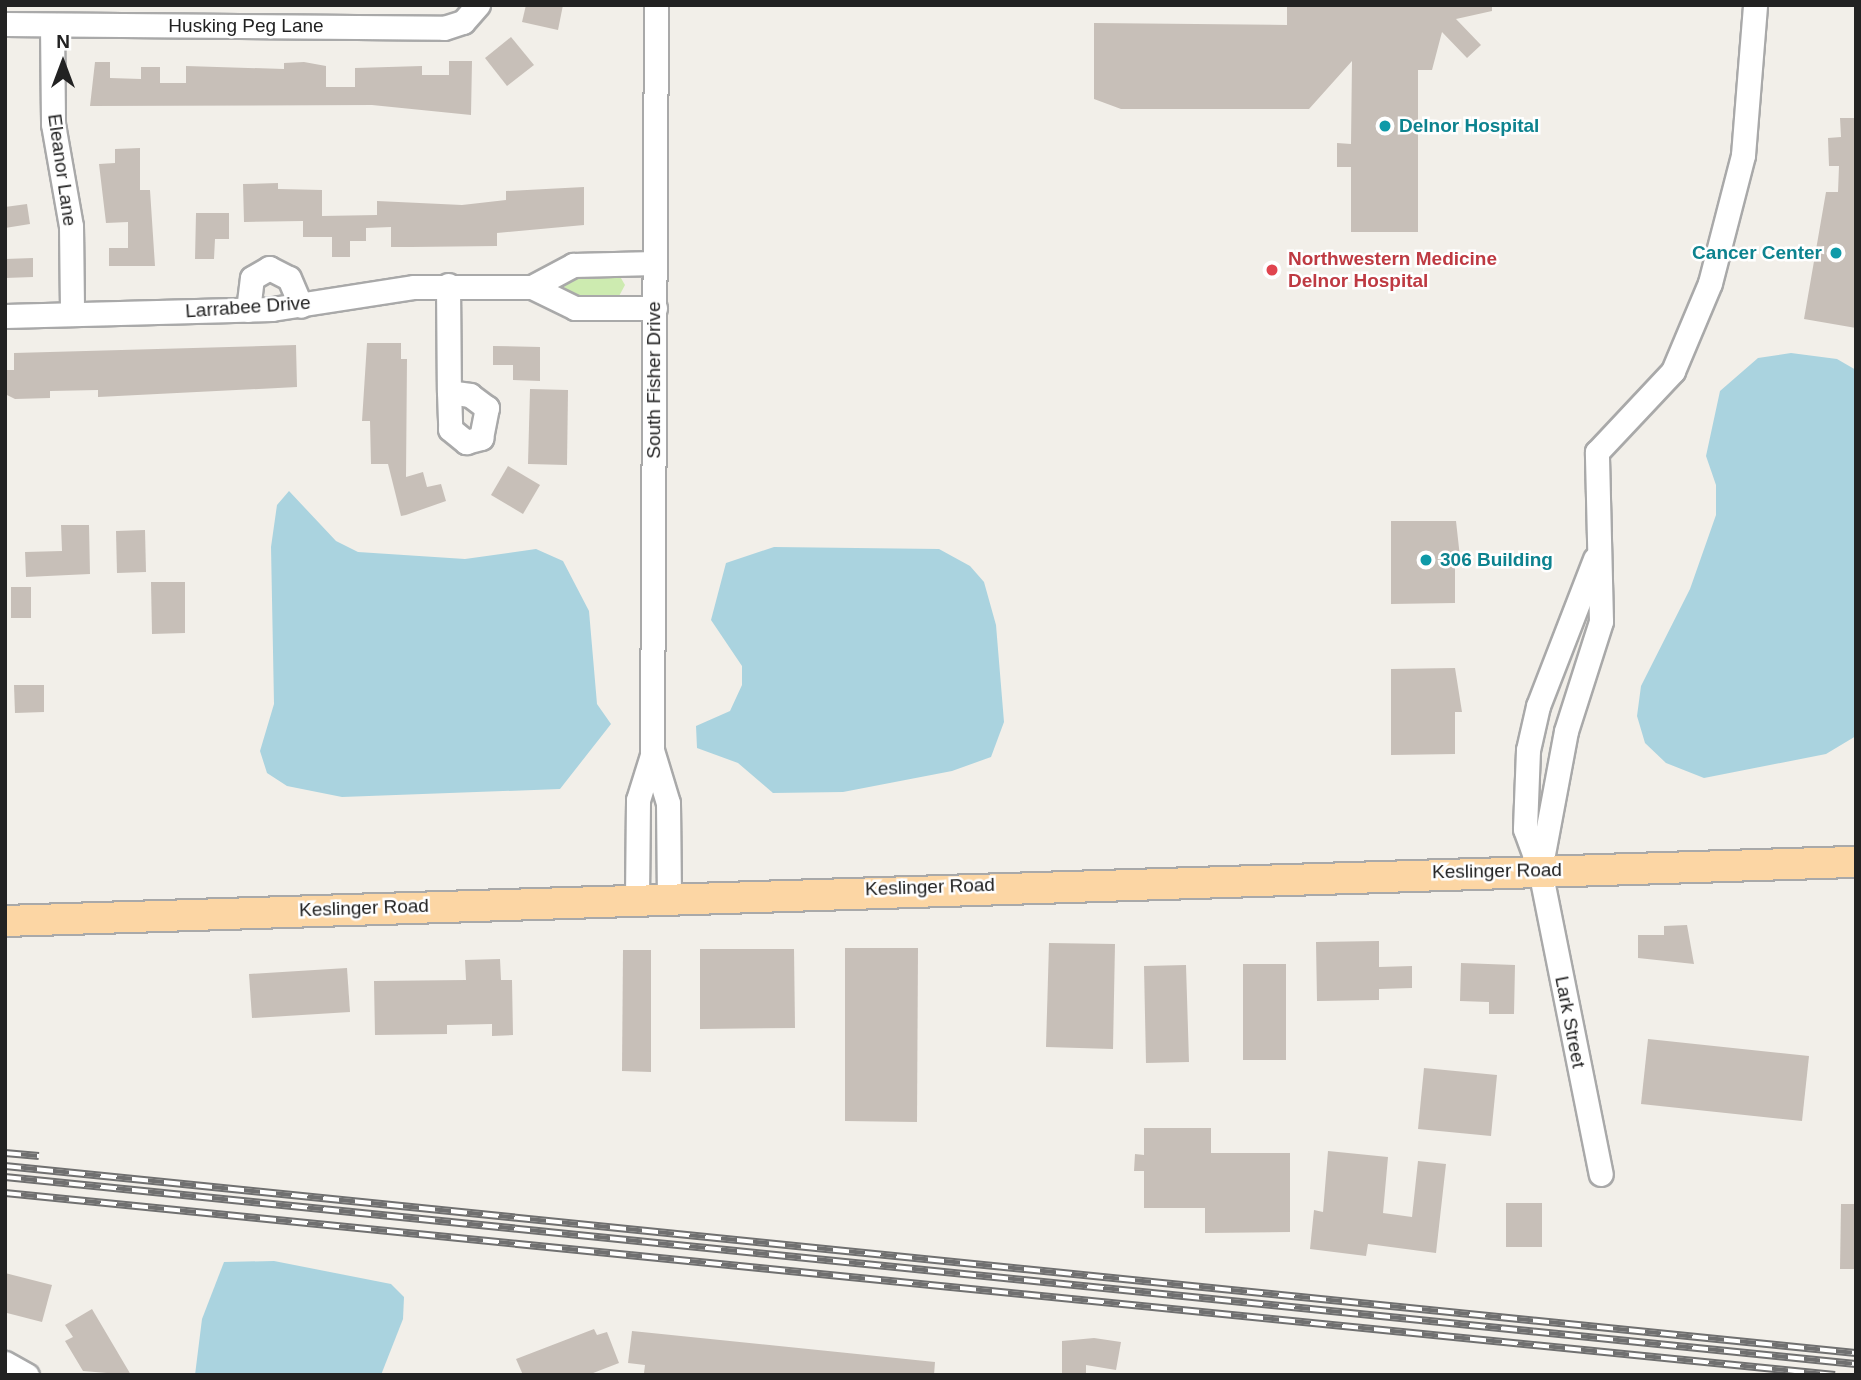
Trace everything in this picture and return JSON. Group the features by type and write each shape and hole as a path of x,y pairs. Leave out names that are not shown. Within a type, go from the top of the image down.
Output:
{"main road":[{"name":"Keslinger Road","path":"5,921 637,897 1856,862"}],"street":[{"name":"Husking Peg Lane","path":"5,24 444,28 463,22 478,5"},
{"name":"South Fisher Drive","path":"637,897 638,800 652,752 656,5"},
{"path":"1540,870 1566,732 1601,621 1597,452 1673,371 1710,283 1743,155 1755,5"},
{"name":"Eleanor Lane","path":"52,25 54,134 71,226 72,314"},
{"name":"Larrabee Drive","path":"532,287 573,265 655,263"},
{"path":"248,310 252,278 269,268 289,278 301,306"},
{"name":"Larrabee Drive","path":"5,316 248,310 301,306 448,285 532,287 575,308 655,308"},
{"path":"448,285 449,392"},
{"path":"1540,870 1526,838 1528,750 1598,549"},
{"name":"South Fisher Drive","path":"652,752 668,803 669,896"},
{"name":"Lark Street","path":"1540,870 1601,1174"},
{"path":"5,1363 26,1375"}],"green space":[{"path":"618,273 625,285 618,298 574,299 564,287 567,276"}],"water":[{"path":"1791,353 1837,359 1856,370 1856,736 1826,754 1704,778 1666,763 1645,743 1637,716 1641,686 1690,589 1716,515 1716,485 1706,456 1720,391 1758,358"},
{"path":"289,491 336,541 358,552 465,559 536,549 563,561 589,611 597,704 611,724 560,789 342,797 287,786 267,773 260,751 274,704 271,547 277,505"},
{"path":"774,547 939,549 970,566 984,582 996,625 1004,722 991,757 952,771 843,792 773,793 738,763 697,748 696,726 730,711 742,685 742,666 711,620 726,563"},
{"path":"274,1261 391,1284 404,1297 403,1319 381,1375 195,1375 202,1319 224,1262"}],"building":[{"path":"526,5 563,5 558,30 522,22"},
{"name":"Delnor Hospital","path":"1287,5 1492,5 1492,11 1456,19 1481,45 1467,58 1442,32 1432,70 1418,70 1418,232 1351,232 1351,167 1337,167 1337,143 1351,144 1352,61 1309,109 1121,109 1094,99 1094,23 1287,25"},
{"path":"511,37 534,65 507,86 485,58"},
{"path":"449,61 472,61 471,115 372,105 90,106 95,62 110,62 110,78 141,79 141,67 160,67 160,83 186,83 186,66 284,69 284,63 304,62 326,66 326,87 355,87 355,68 422,66 422,75 449,75"},
{"name":"Cancer Center","path":"1840,118 1856,118 1856,328 1804,319 1826,192 1838,192 1839,166 1829,166 1828,138 1841,137"},
{"path":"140,148 140,190 150,190 155,266 109,266 109,248 128,248 128,222 106,223 99,164 115,163 115,149"},
{"path":"278,183 278,189 322,190 322,216 377,215 377,201 462,205 506,200 506,191 584,187 584,225 497,233 497,246 391,247 391,227 366,228 366,241 350,241 350,257 332,257 332,237 303,237 303,221 244,222 243,184"},
{"path":"27,204 30,224 5,228 5,207"},
{"path":"196,213 229,213 229,239 215,239 214,259 195,259"},
{"path":"33,258 33,277 5,278 5,259"},
{"path":"367,343 401,343 401,359 407,359 406,477 423,472 427,487 441,484 446,501 401,516 388,464 371,464 370,421 362,421"},
{"path":"296,345 297,387 98,397 98,390 50,391 50,398 15,399 5,394 5,370 14,370 14,353"},
{"path":"493,346 540,347 540,381 513,380 513,365 493,365"},
{"path":"530,389 568,390 567,465 528,464"},
{"path":"508,466 540,485 523,514 491,495"},
{"name":"306 Building","path":"1391,521 1456,521 1461,566 1455,567 1455,603 1391,604"},
{"path":"61,525 89,525 90,574 26,577 25,552 62,551"},
{"path":"145,530 146,572 117,573 116,531"},
{"path":"151,582 185,582 185,633 152,634"},
{"path":"11,587 31,587 31,618 11,618"},
{"path":"1455,668 1462,712 1455,712 1455,754 1391,755 1391,669"},
{"path":"14,685 44,685 44,712 15,713"},
{"path":"1687,925 1694,964 1638,958 1638,935 1664,935 1664,926"},
{"path":"1379,941 1379,967 1412,966 1412,988 1379,989 1379,1000 1317,1001 1316,942"},
{"path":"1049,943 1115,944 1113,1049 1046,1047"},
{"path":"845,948 918,948 917,1122 845,1121"},
{"path":"700,949 794,949 795,1028 700,1029"},
{"path":"623,950 651,950 651,1072 622,1071"},
{"path":"500,959 501,980 512,980 513,1035 492,1036 492,1024 447,1025 447,1034 375,1035 374,981 466,980 465,960"},
{"path":"1461,963 1515,965 1514,1014 1489,1014 1489,1002 1460,1001"},
{"path":"1243,964 1286,964 1286,1060 1243,1060"},
{"path":"1186,965 1189,1062 1146,1063 1144,966"},
{"path":"347,968 350,1012 252,1018 249,974"},
{"path":"1648,1039 1809,1056 1802,1121 1641,1104"},
{"path":"1424,1068 1497,1075 1491,1136 1418,1129"},
{"path":"1144,1128 1211,1128 1211,1153 1290,1153 1290,1232 1205,1233 1205,1208 1144,1208 1144,1171 1134,1171 1135,1154 1144,1155"},
{"path":"1328,1151 1388,1157 1383,1213 1412,1217 1418,1161 1446,1164 1436,1253 1368,1244 1366,1256 1310,1249 1314,1210 1323,1212"},
{"path":"1506,1203 1542,1203 1542,1247 1506,1247"},
{"path":"1841,1204 1856,1204 1856,1269 1840,1269"},
{"path":"5,1273 52,1285 42,1322 7,1313"},
{"path":"92,1309 131,1375 83,1371 65,1341 73,1337 65,1325"},
{"path":"594,1329 597,1335 607,1332 619,1363 588,1375 523,1375 516,1359"},
{"path":"632,1331 935,1362 934,1375 644,1373 645,1365 628,1363"},
{"path":"1094,1338 1121,1342 1116,1370 1086,1365 1086,1375 1062,1375 1062,1341"}],"railway":[{"path":"5,1153 39,1156"},
{"path":"5,1166 1856,1353"},
{"path":"5,1177 1856,1364"},
{"path":"5,1193 1835,1375"}],"place":[{"name":"Delnor Hospital","path":"1385,126"},
{"name":"Cancer Center","path":"1836,253"},
{"name":"Northwestern Medicine Delnor Hospital","path":"1272,270"},
{"name":"306 Building","path":"1426,560"}]}
